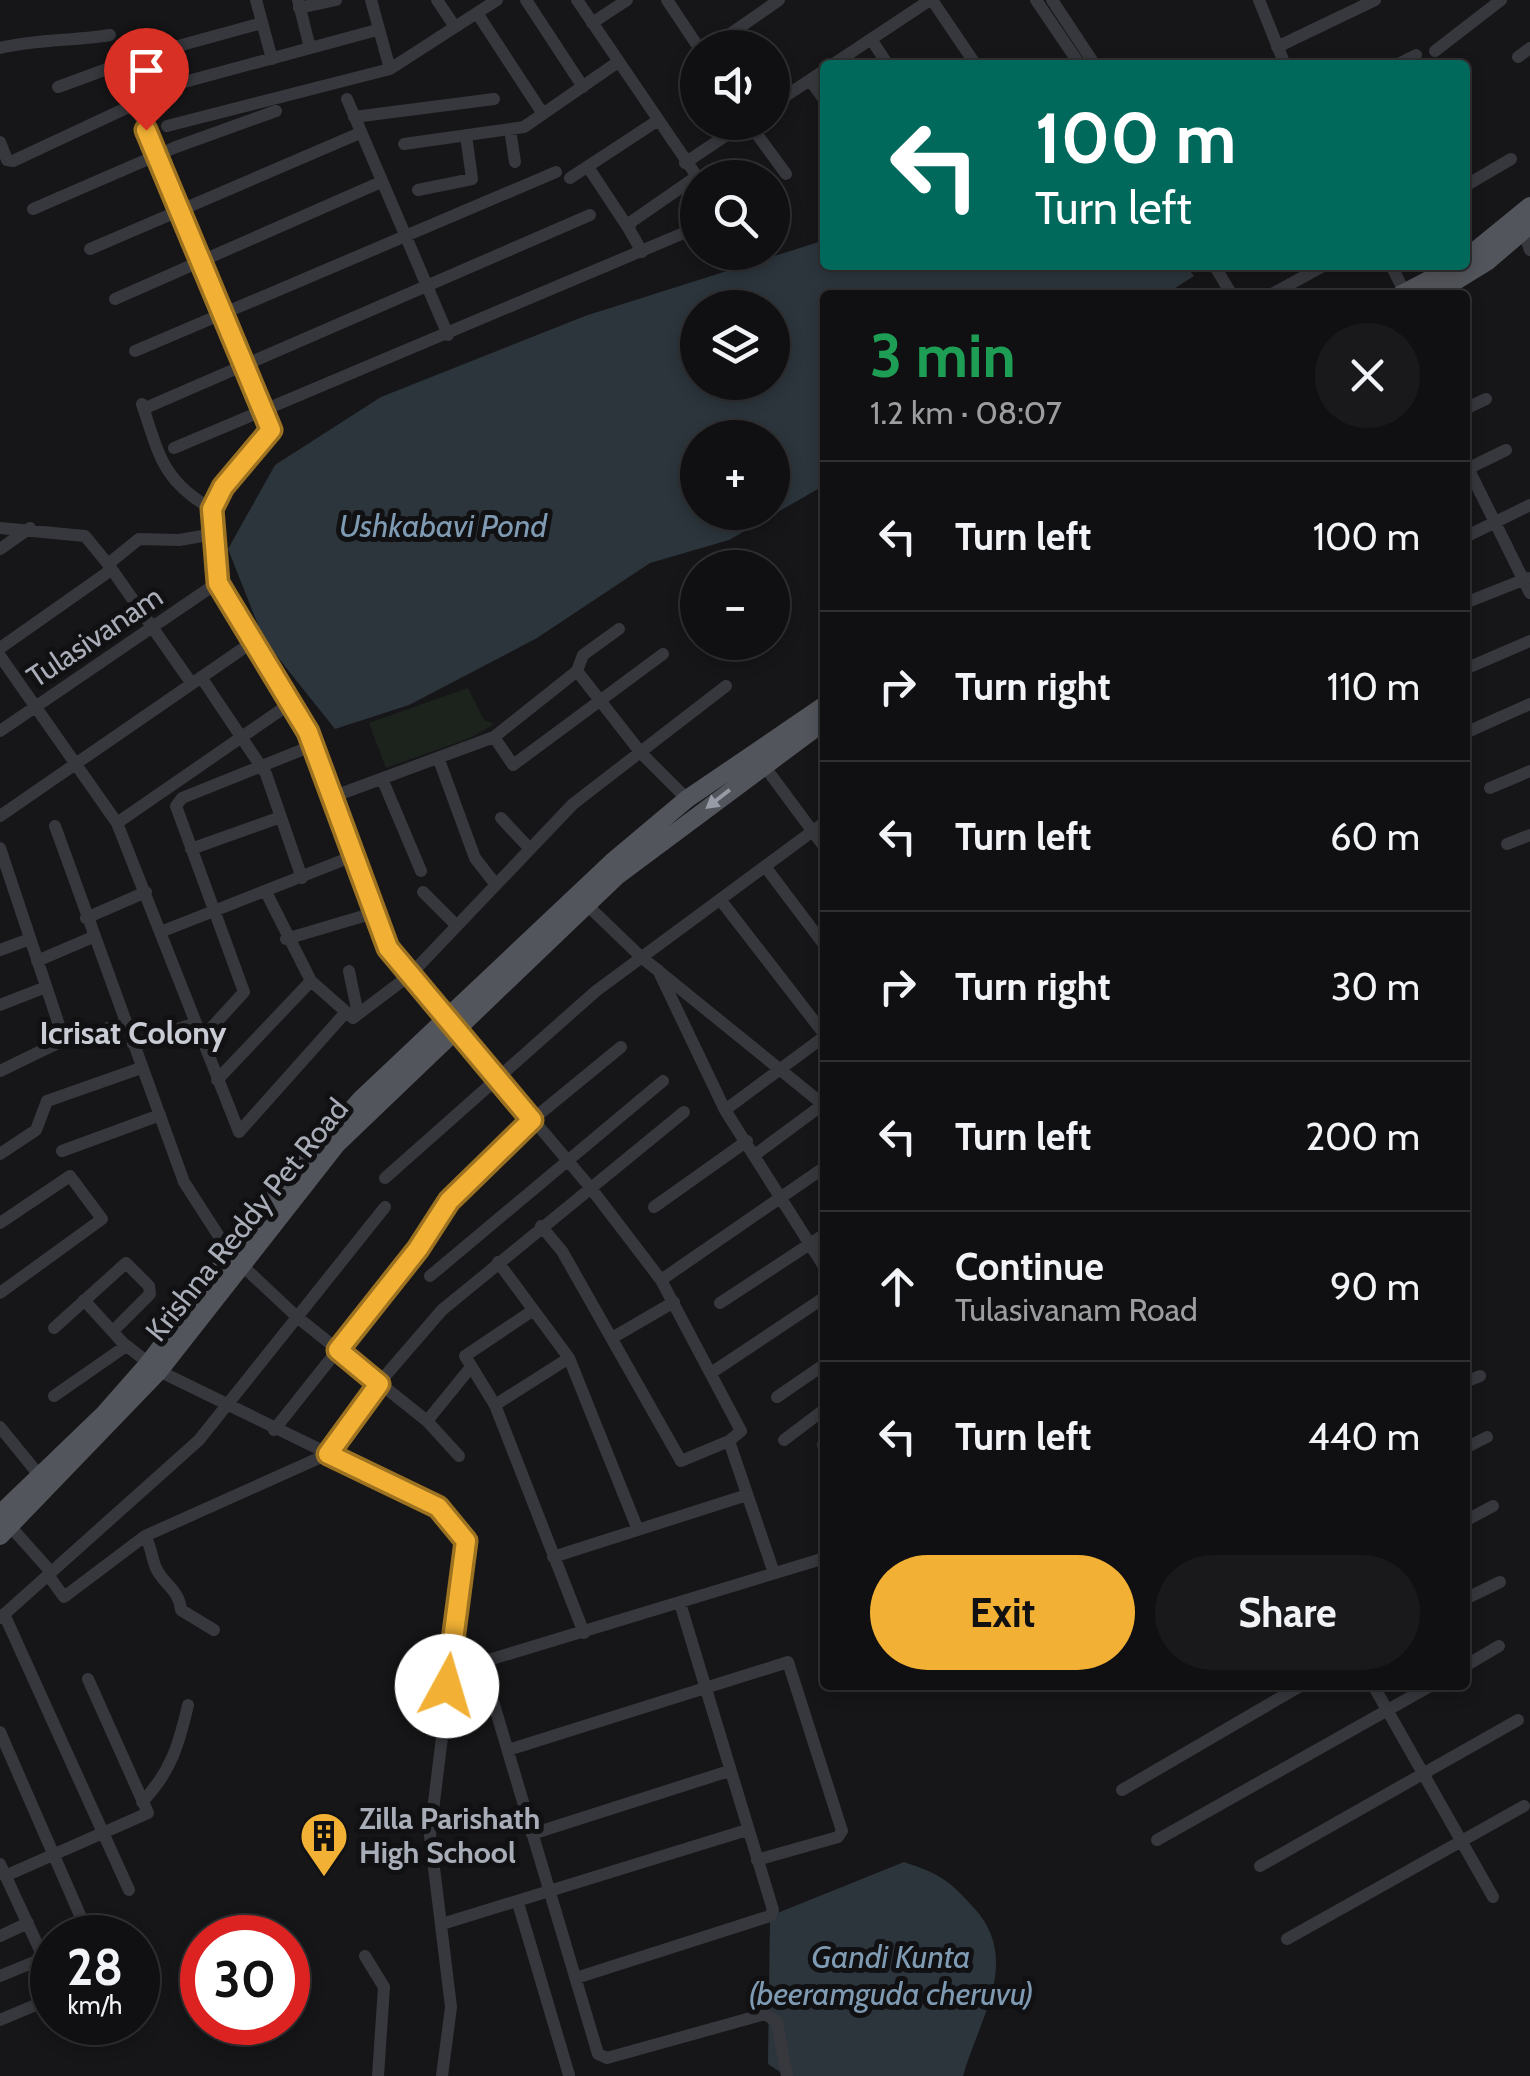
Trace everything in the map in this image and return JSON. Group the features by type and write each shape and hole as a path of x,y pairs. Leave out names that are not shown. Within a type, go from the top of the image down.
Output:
{"main road":[{"path":"1470,255 1530,206"},
{"path":"1441,290 1488,261 1527,228"},
{"path":"1410,290 1448,270"},
{"name":"Krishna Reddy Pet Road","path":"453,1026 586,904 820,709"},
{"name":"Krishna Reddy Pet Road","path":"3,1525 153,1368 237,1260 337,1144 612,862 687,799 820,724"},
{"name":"Krishna Reddy Pet Road","path":"3,1525 39,1474 153,1368"}],"street":[{"path":"256,0 272,58"},
{"path":"310,48 299,4 336,0"},
{"path":"370,0 390,69"},
{"path":"437,0 455,28"},
{"path":"168,126 390,69 497,0"},
{"path":"526,0 583,87"},
{"path":"577,0 683,160"},
{"path":"592,23 626,0"},
{"path":"667,0 687,30"},
{"path":"736,30 779,0"},
{"path":"840,60 931,0 973,60"},
{"path":"1036,0 1077,60"},
{"path":"1052,0 1092,60"},
{"path":"1277,47 1375,0"},
{"path":"1435,51 1501,0"},
{"path":"1264,2 1283,60"},
{"path":"477,13 543,114"},
{"path":"58,87 135,57 262,23"},
{"path":"0,142 7,160 13,162 150,95 378,30"},
{"path":"0,48 26,41 55,44 110,36"},
{"path":"871,39 885,60"},
{"path":"1405,60 1416,54"},
{"path":"404,144 524,126 618,62"},
{"path":"118,65 271,430 223,487 212,509 218,583 314,745 388,948 590,1187 661,1280 740,1431 729,1442 681,1460 562,1251 541,1226"},
{"path":"790,93 820,73"},
{"path":"810,80 820,94"},
{"path":"347,99 448,334"},
{"path":"354,117 494,99"},
{"path":"33,208 276,111"},
{"path":"570,178 658,122"},
{"path":"510,128 515,162"},
{"path":"90,249 360,133"},
{"path":"418,190 472,179 466,135"},
{"path":"690,160 720,140"},
{"path":"1470,183 1510,159"},
{"path":"588,166 642,252"},
{"path":"135,351 556,172"},
{"path":"115,300 381,182"},
{"path":"629,228 631,222 680,189"},
{"path":"212,509 175,485 162,464 146,405 590,216"},
{"path":"1527,228 1530,250"},
{"path":"174,448 680,235"},
{"path":"1279,290 1317,270"},
{"path":"1470,407 1486,399"},
{"path":"1470,465 1506,450"},
{"path":"1470,475 1528,583 1470,602"},
{"path":"1470,534 1530,505"},
{"path":"0,528 86,536 260,766 302,878"},
{"path":"0,550 30,528"},
{"path":"0,648 109,567 139,539 179,540 214,534"},
{"name":"Tulasivanam","path":"0,731 218,583"},
{"path":"332,796 383,781 494,737 578,671 584,655 619,629"},
{"path":"1470,666 1530,641"},
{"path":"0,816 251,642"},
{"path":"494,737 513,764 663,654"},
{"path":"0,656 74,766 118,823 240,1132 352,1013 410,975 573,804 726,686"},
{"path":"578,671 641,753 687,799"},
{"path":"118,823 291,703"},
{"path":"1470,730 1530,704"},
{"path":"202,1038 244,992 191,849 178,802 314,745"},
{"path":"759,758 820,841"},
{"path":"439,760 475,858 496,884"},
{"path":"1490,788 1530,771"},
{"path":"383,781 421,871"},
{"path":"191,849 281,817"},
{"path":"501,818 530,848"},
{"path":"56,826 92,937 184,1182 237,1260 298,1317 427,1421 459,1456"},
{"path":"385,1178 640,956 722,902 820,826"},
{"path":"1507,844 1530,835"},
{"path":"0,848 7,893 30,939 64,1040"},
{"path":"163,931 356,855"},
{"path":"767,869 820,939"},
{"path":"86,918 146,892"},
{"path":"266,892 286,940 310,980 352,1013"},
{"path":"423,892 456,926"},
{"path":"722,902 820,1029"},
{"path":"586,904 640,956 820,1102"},
{"path":"286,940 377,912"},
{"path":"37,961 92,937"},
{"path":"0,950 30,939"},
{"path":"658,970 725,1110 820,1260"},
{"path":"350,971 352,1013"},
{"path":"217,1080 310,980"},
{"path":"0,1004 46,987"},
{"path":"0,1071 64,1040 126,1022"},
{"path":"134,1044 196,1023"},
{"path":"725,1110 820,1040"},
{"path":"274,1430 418,1249 449,1201 532,1120 621,1046"},
{"path":"0,1154 36,1130 47,1102 142,1068"},
{"path":"430,1276 663,1082"},
{"path":"756,1154 820,1108"},
{"path":"3,1525 50,1573 64,1597 145,1536 328,1454 379,1384 442,1310 684,1112"},
{"path":"62,1151 160,1115"},
{"path":"654,1207 747,1141"},
{"path":"661,1280 820,1171"},
{"path":"0,1223 70,1176 102,1219 0,1293"},
{"path":"128,1890 2,1616 199,1440 384,1207"},
{"path":"720,1304 820,1238"},
{"path":"498,1262 569,1358 638,1530"},
{"path":"54,1328 122,1264 129,1264 149,1286 150,1294 112,1331"},
{"path":"84,1300 126,1346 153,1368 227,1408 438,1507 466,1541 430,1835 451,2008 442,2076"},
{"path":"711,1373 820,1300"},
{"path":"612,1338 674,1302"},
{"path":"532,1311 465,1356 495,1406 584,1633"},
{"path":"54,1396 126,1346"},
{"path":"495,1406 569,1358"},
{"path":"427,1421 471,1367"},
{"path":"777,1397 820,1367"},
{"path":"1470,1380 1480,1376"},
{"path":"784,1440 820,1413"},
{"path":"0,1427 39,1474"},
{"path":"1470,1446 1487,1437"},
{"path":"729,1442 774,1573"},
{"path":"553,1557 746,1495"},
{"path":"1470,1518 1493,1506"},
{"path":"145,1536 154,1551 156,1568 180,1598 181,1610 214,1630"},
{"path":"449,1672 820,1559"},
{"path":"1470,1597 1500,1582"},
{"path":"576,1978 770,1916 772,1910 680,1603"},
{"path":"1470,1663 1500,1646"},
{"path":"508,1750 788,1662 842,1831 838,1837 757,1860"},
{"path":"482,1664 602,2058 765,2014 777,2022 786,2076"},
{"path":"30,1927 6,1893 3,1870 54,1854 148,1813 88,1678"},
{"path":"1122,1790 1293,1690"},
{"path":"1375,1690 1493,1896"},
{"path":"1157,1840 1423,1690"},
{"path":"142,1802 163,1780 176,1755 188,1705"},
{"path":"1260,1866 1518,1720"},
{"path":"0,1732 80,1915"},
{"path":"532,1834 729,1771"},
{"path":"1287,1939 1524,1806"},
{"path":"442,1924 747,1830"},
{"path":"518,1903 569,2075"},
{"path":"0,1936 28,1923"},
{"path":"365,1956 384,1988 378,2076"},
{"path":"0,1976 30,1964"},
{"path":"0,2020 30,2007"}],"shaded area":[{"path":"468,688 484,720 494,724 470,738 386,768 369,723"}],"water":[{"name":"Ushkabavi Pond","path":"820,242 820,270 1189,270 1194,276 1172,290 820,290 820,488 790,505 790,420 680,420 680,530 746,530 729,540 680,550 680,554 650,563 537,638 409,705 335,729 264,640 228,549 275,465 381,397 585,316 730,270 790,270 790,251"},
{"name":"Gandi Kunta (beeramguda cheruvu)","path":"904,1862 935,1874 958,1891 988,1928 995,1948 992,1990 963,2076 786,2076 768,2064 770,1916"}],"place":[{"name":"Zilla Parishath High School","path":"324,1878"}],"district":[{"name":"Icrisat Colony","path":"133,1033"}],"route":[{"path":"146,130 271,430 223,487 212,509 218,583 308,732 388,948 532,1120 449,1201 418,1249 338,1350 379,1384 328,1454 438,1507 466,1541 447,1686"}]}
